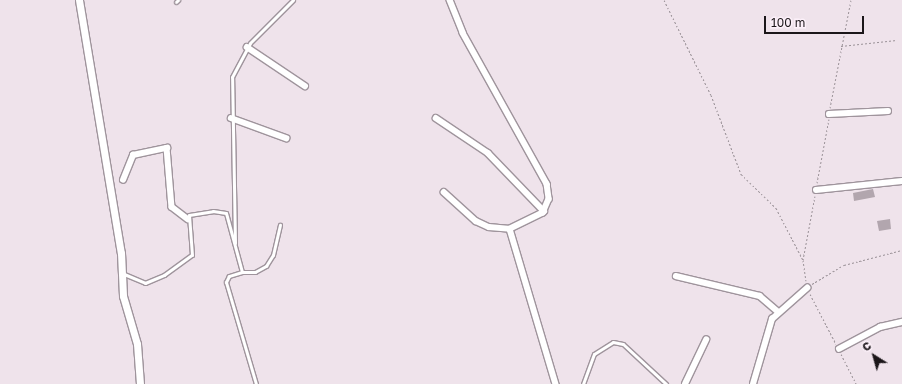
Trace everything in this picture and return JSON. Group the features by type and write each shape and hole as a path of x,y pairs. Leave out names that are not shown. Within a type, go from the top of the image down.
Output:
{"street":[{"path":"79,0 124,274 123,296 138,350 140,384"},
{"path":"444,192 476,221 489,227 510,229 536,219 544,211 549,199 545,179 463,33 450,0"},
{"path":"247,47 305,86"},
{"path":"830,114 888,111"},
{"path":"231,118 286,138"},
{"path":"436,118 488,153 544,211"},
{"path":"123,180 133,155 167,148 172,207 188,219"},
{"path":"816,190 902,181"},
{"path":"510,229 556,384"},
{"path":"676,276 760,296 777,311"},
{"path":"753,384 770,323 777,311 807,288"},
{"path":"838,349 875,329 902,322"},
{"path":"685,384 706,340"}],"lane":[{"path":"234,250 231,118 232,77 247,47 293,0"},
{"path":"124,274 145,282 164,275 192,254 188,219 195,212 225,212 234,250 242,272"},
{"path":"256,384 225,281 242,272 255,272 266,266 273,255 280,225"},
{"path":"583,384 594,354 613,342 623,344 666,384"}],"path":[{"path":"664,0 711,95 741,174 773,203 803,260"},
{"path":"851,0 841,46 803,260 807,288 856,384"},
{"path":"841,46 897,40"},
{"path":"807,288 844,265 902,250"}],"building":[{"path":"873,189 875,197 854,201 853,193"},
{"path":"890,219 891,229 879,231 877,221"}]}
